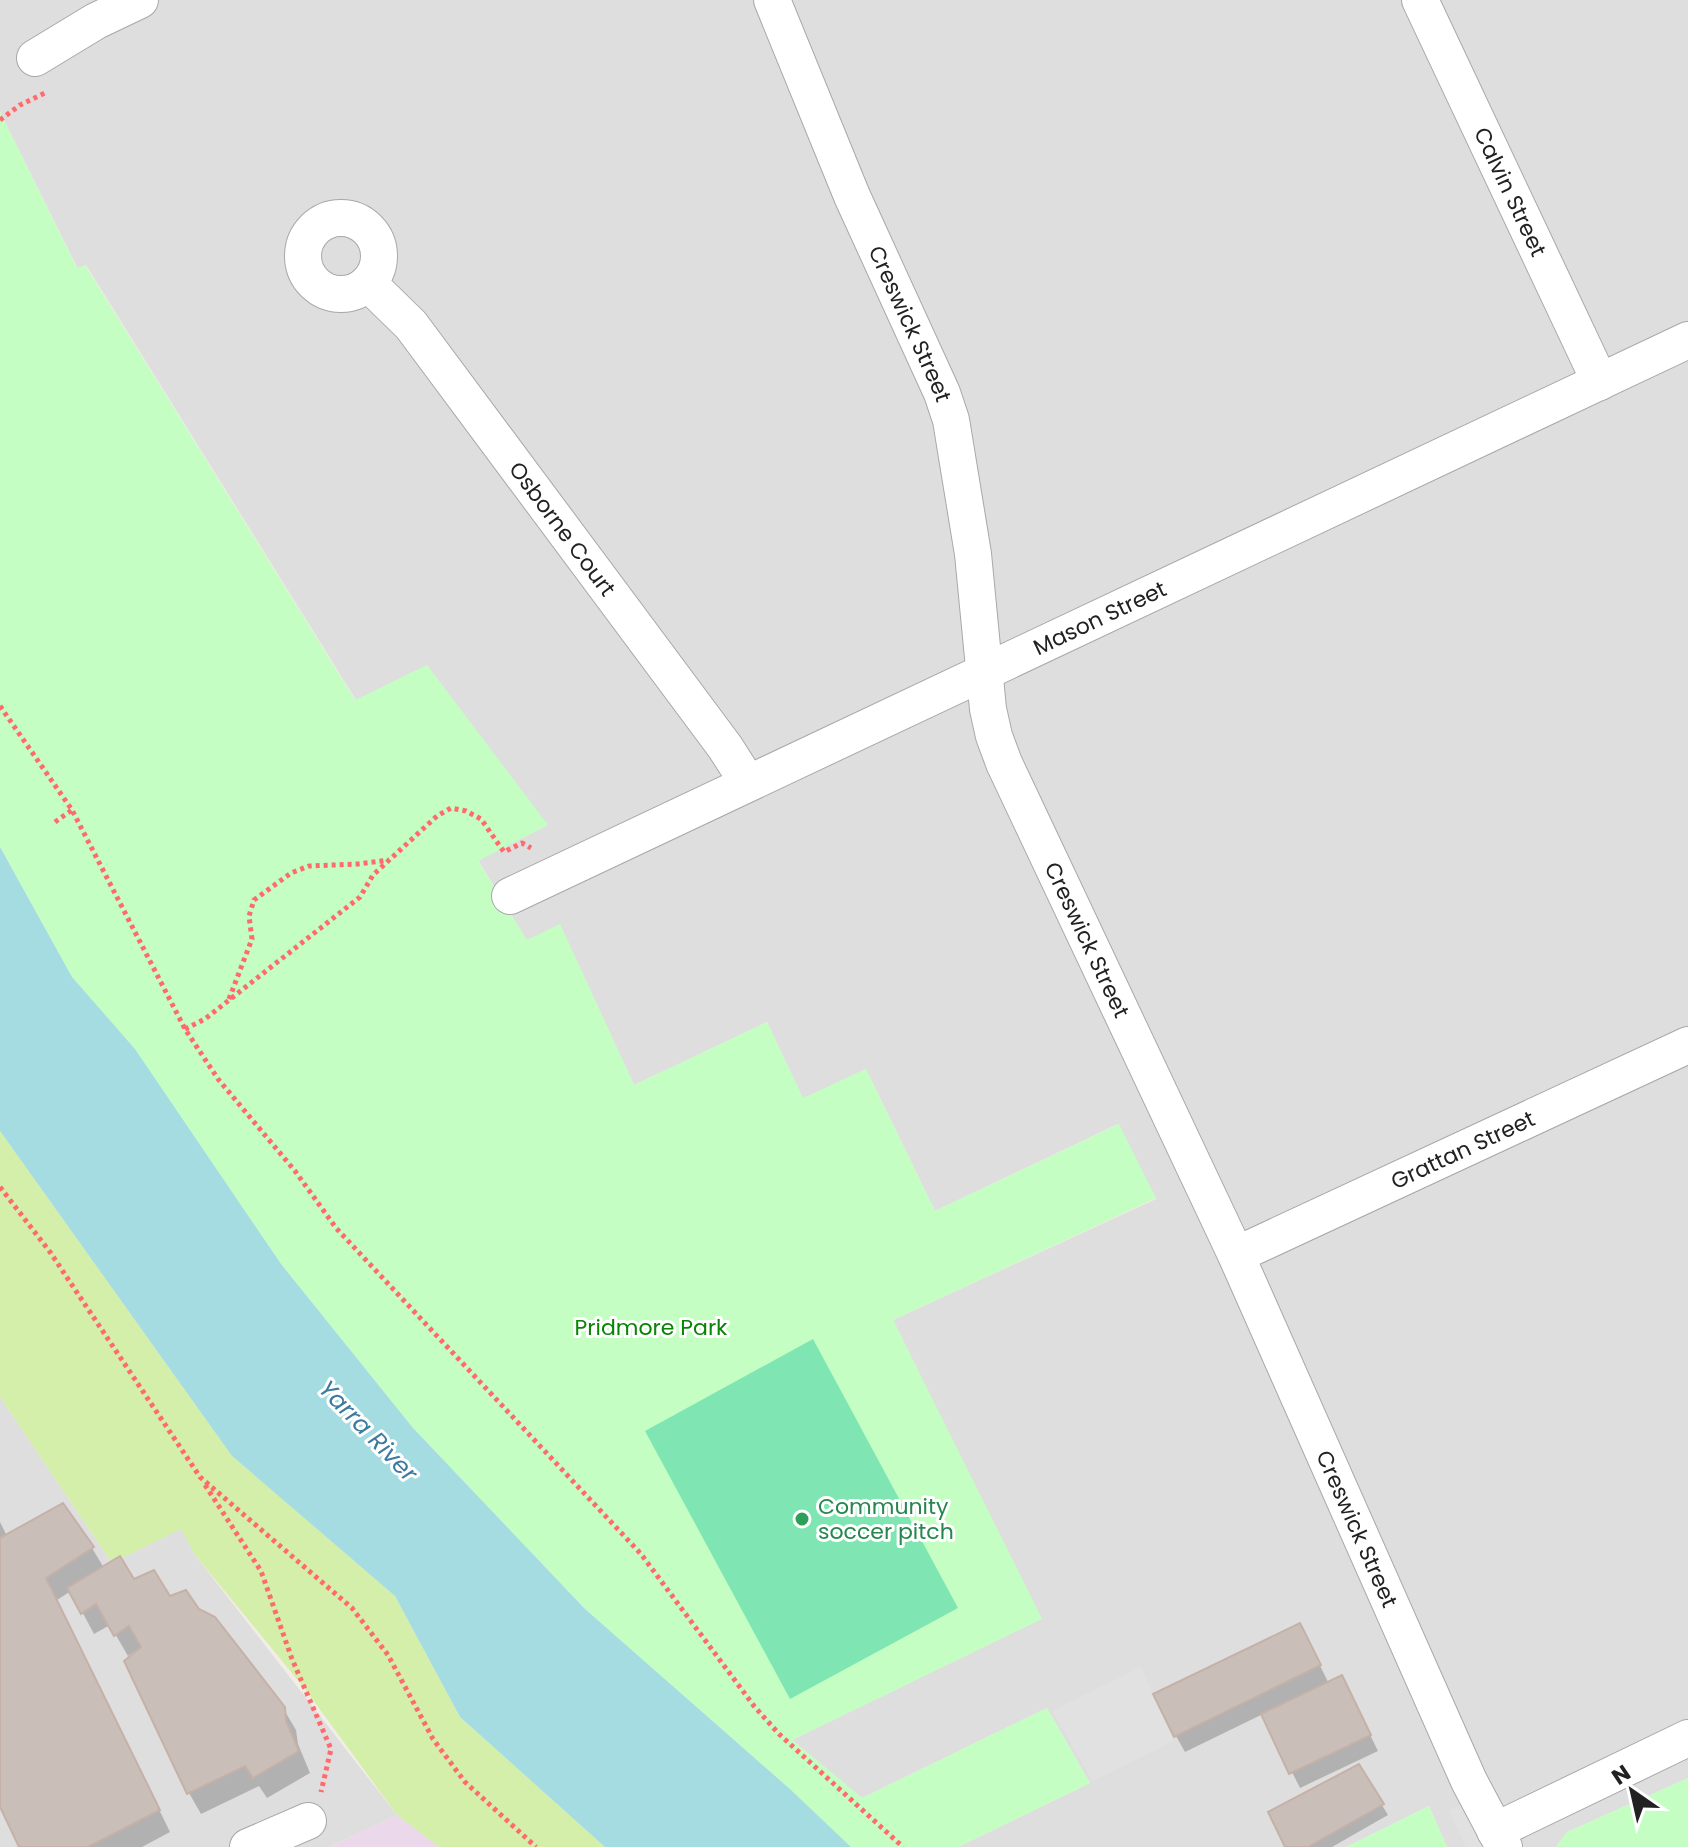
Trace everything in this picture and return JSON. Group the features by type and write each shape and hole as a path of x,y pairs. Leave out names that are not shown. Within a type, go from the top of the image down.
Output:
{"street":[{"path":"35,58 96,21 140,0"},
{"name":"Creswick Street","path":"772,0 823,128 942,393 951,420 973,554 994,736 1004,763 1236,1255 1462,1767 1500,1839"},
{"name":"Calvin Street","path":"1420,0 1600,382"},
{"name":"Osborne Court","path":"368,283 411,325 716,734 748,783"},
{"name":"Mason Street","path":"510,896 1688,340"},
{"name":"Grattan Street","path":"1236,1255 1688,1045"},
{"path":"1500,1839 1688,1738"},
{"path":"248,1847 308,1821"}],"path":[{"path":"0,120 20,105 47,92"},
{"path":"0,706 72,810 185,1029 218,1079 295,1171 336,1228 641,1554 754,1706 779,1734 903,1847"},
{"path":"185,1029 205,1019 360,897 373,875 437,816 451,808 481,819 504,852 522,843 566,869"},
{"path":"55,822 72,810"},
{"path":"227,1002 247,959 252,939 249,916 254,900 291,873 309,866 389,860"},
{"path":"0,1187 50,1252 261,1571 292,1659 331,1749 322,1790 308,1821"},
{"path":"200,1477 352,1608 388,1655 433,1739 465,1782 536,1847"}],"shaded area":[{"path":"0,0 1688,0 1688,1778 1567,1832 1556,1847 1447,1847 1429,1806 1346,1847 958,1847 1090,1783 1047,1708 862,1798 792,1740 1041,1619 893,1320 1156,1199 1118,1124 935,1211 866,1069 803,1099 767,1022 634,1085 560,925 527,941 478,860 548,825 356,700 86,265 78,269 0,112"},
{"path":"0,1397 112,1563 181,1528 195,1555 397,1815 329,1847 0,1847"},
{"path":"1141,1667 1174,1741 1093,1781 1052,1711"},
{"path":"1470,1799 1494,1847 1466,1847 1449,1811"},
{"path":"397,1815 439,1847 329,1847"}],"green space":[{"name":"Pridmore Park","path":"0,112 77,268 85,265 355,700 427,665 548,825 478,861 527,940 560,924 634,1085 767,1022 803,1098 866,1069 935,1211 1119,1124 1156,1198 893,1320 1042,1619 792,1740 862,1798 1047,1708 1090,1783 958,1847 851,1847 791,1790 585,1609 413,1428 281,1264 135,1049 72,977 0,847"},
{"path":"0,1131 232,1456 395,1596 460,1717 605,1847 439,1847 397,1815 305,1689 195,1555 181,1529 112,1563 0,1397"},
{"name":"Community soccer pitch","path":"813,1339 958,1608 790,1699 645,1431"},
{"path":"1688,1778 1688,1847 1556,1847 1567,1832"},
{"path":"1429,1806 1447,1847 1346,1847"}],"water":[{"name":"Yarra River","path":"0,847 72,977 135,1049 281,1264 413,1428 585,1609 791,1790 851,1847 605,1847 460,1717 395,1596 232,1456 0,1131"}],"building":[{"path":"63,1503 94,1547 46,1578 160,1810 88,1847 19,1847 0,1807 0,1538"},
{"path":"120,1556 134,1579 154,1570 170,1596 186,1590 199,1609 215,1617 285,1707 286,1721 299,1751 253,1778 245,1766 187,1794 124,1661 141,1647 129,1626 114,1636 96,1604 81,1614 67,1588"},
{"path":"1300,1623 1321,1665 1174,1737 1153,1694"},
{"path":"1342,1675 1371,1735 1289,1774 1261,1714"},
{"path":"1359,1764 1384,1804 1308,1847 1285,1847 1268,1812"}],"place":[{"name":"Community soccer pitch","path":"802,1519"}]}
